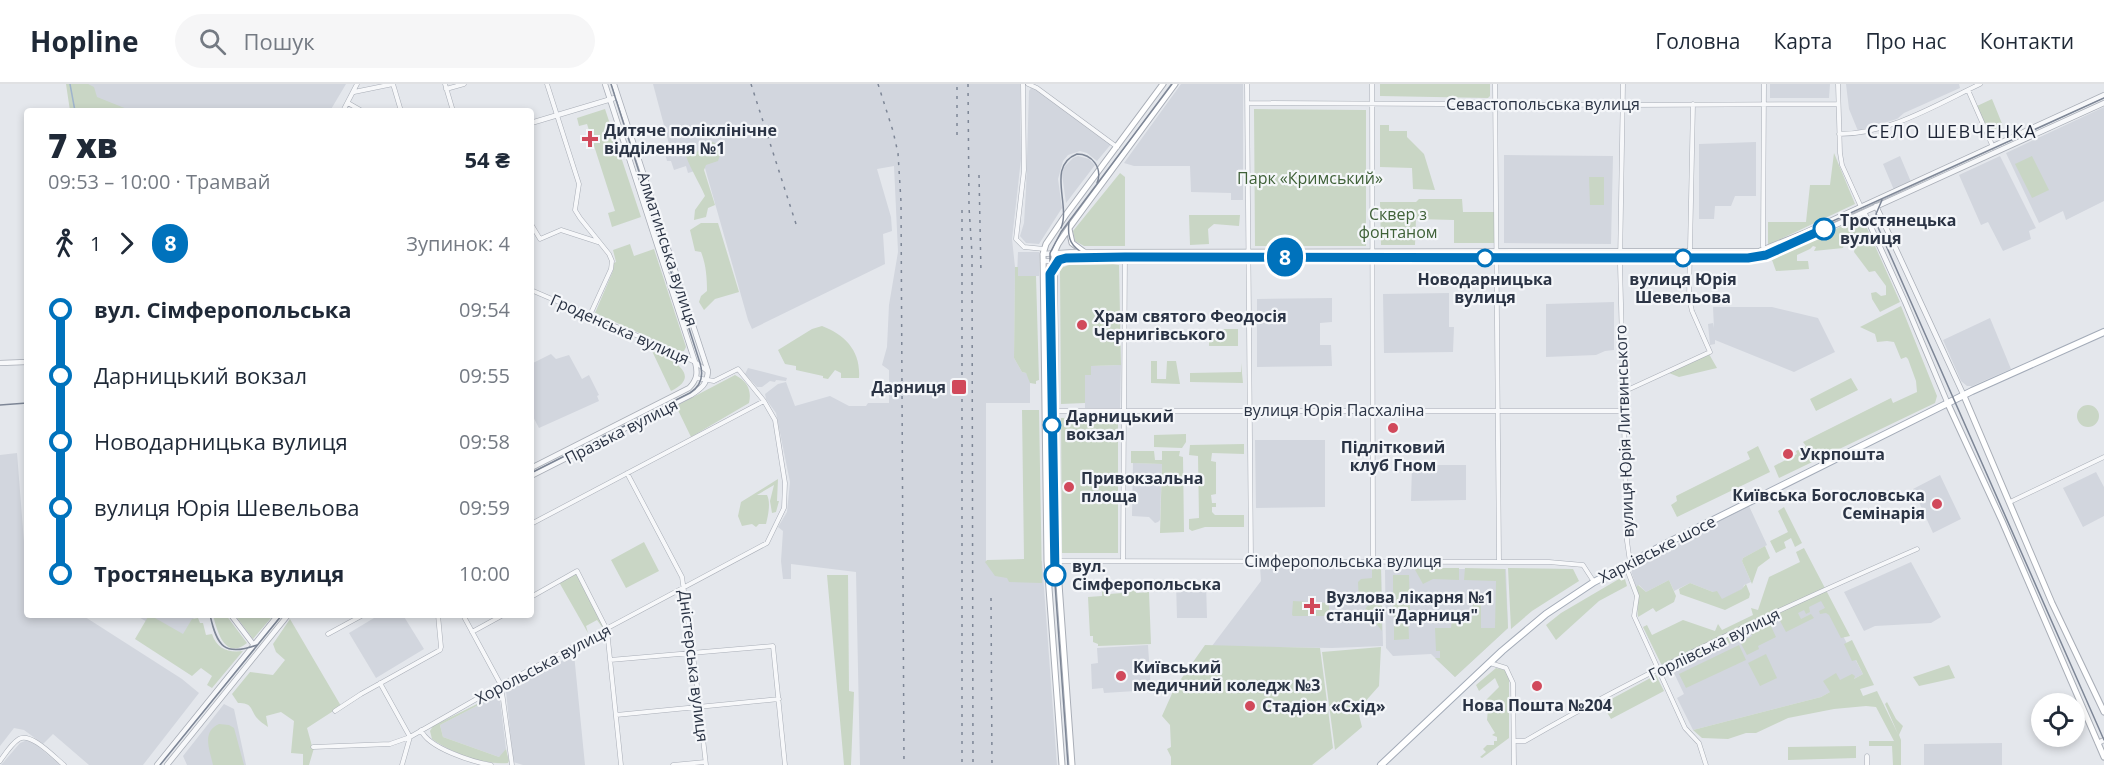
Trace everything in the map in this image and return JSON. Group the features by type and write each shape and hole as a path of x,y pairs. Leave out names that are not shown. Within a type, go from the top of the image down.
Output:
{"main road":[{"path":"1062,765 1047,561 1044,251 1065,216 1163,84"},
{"path":"1072,765 1057,560 1054,253 1058,244 1175,84"},
{"path":"1070,228 1069,236 1072,243 1084,252"},
{"path":"1054,275 1056,267 1063,261"},
{"name":"Харківське шосе","path":"1381,765 1489,662 1546,614 1594,582 1627,563 1964,396 2104,332"},
{"path":"1964,396 2052,603 2104,712"},
{"path":"1948,404 2101,741 2104,757"}],"street":[{"path":"346,108 357,84"},
{"path":"354,92 393,84 400,108"},
{"path":"452,108 446,87 464,84"},
{"path":"547,84 579,184 575,210 612,261 611,269 590,315"},
{"name":"Алматинська вулиця","path":"605,84 695,362 696,378"},
{"name":"Алматинська вулиця","path":"614,84 708,371 706,381"},
{"path":"1023,84 1024,170 1016,239 1024,247 1054,253 1764,250 2104,95"},
{"path":"1028,84 1037,88 1117,147"},
{"path":"1247,84 1251,561"},
{"path":"1372,84 1373,561"},
{"path":"1496,84 1498,562"},
{"name":"вулиця Юрія Литвинського","path":"1623,84 1620,260 1627,563 1637,596 1634,616 1686,728 1699,743 1706,765"},
{"path":"1764,84 1764,250 1766,258"},
{"path":"1838,84 1842,165 1905,302 1948,404"},
{"path":"1839,134 1854,134 1900,122 1980,84"},
{"path":"1968,90 1995,154"},
{"path":"534,122 618,97"},
{"path":"348,103 357,108"},
{"name":"Севастопольська вулиця","path":"1248,103 1838,104"},
{"path":"1043,261 1753,260 1766,258 2104,103"},
{"path":"1623,392 1710,352 1692,311 1689,298 1693,104"},
{"path":"1874,201 1964,396"},
{"path":"534,229 540,239 545,239 561,230 600,243"},
{"path":"1123,560 1125,252"},
{"name":"Гроденська вулиця","path":"534,291 695,362 708,371"},
{"path":"0,363 24,362"},
{"name":"Празька вулиця","path":"534,474 691,395 702,388 706,381 714,381 738,369 764,401"},
{"path":"696,378 706,381"},
{"name":"Празька вулиця","path":"534,466 681,393 692,385 696,378"},
{"path":"534,522 764,401"},
{"name":"Хорольська вулиця","path":"313,747 390,744 410,737 501,685 763,546 783,512 785,489 775,420 764,401"},
{"name":"вулиця Юрія Пасхаліна","path":"1046,411 1623,411"},
{"path":"2010,502 2104,457"},
{"name":"Дністерська вулиця","path":"627,473 682,577 705,764"},
{"name":"Горлівська вулиця","path":"1514,741 1526,741 1660,669 1832,586 1917,549"},
{"name":"Сімферопольська вулиця","path":"1047,561 1373,561 1579,564 1586,568 1594,582"},
{"path":"534,595 577,571 607,630 621,765"},
{"path":"233,618 253,644"},
{"path":"157,765 275,618"},
{"path":"167,765 285,618"},
{"path":"328,634 357,618"},
{"path":"335,711 440,650 438,618"},
{"path":"465,618 501,685 512,765"},
{"path":"472,632 498,618"},
{"path":"610,660 773,646 785,765"},
{"path":"1489,662 1506,668 1513,683 1514,765"},
{"path":"381,683 410,737 402,765"},
{"path":"215,691 222,696"},
{"path":"616,715 779,699"},
{"path":"421,730 428,740 461,757 491,765"},
{"path":"0,761 18,739 26,737 35,741 64,765"},
{"path":"1866,765 1867,756"},
{"path":"673,765 705,764"}],"shaded area":[{"path":"75,84 346,84 332,108 79,108"},
{"path":"653,84 1020,84 1021,159 1012,239 1015,267 1014,358 1030,380 1030,403 986,403 986,562 1042,561 1057,765 860,765 856,572 791,564 791,579 783,579 781,561 783,531 778,527 787,512 790,482 776,413 765,394 778,384 786,382 795,406 830,396 849,406 889,403 889,370 882,365 887,347 889,305 898,252 894,166 877,169 891,217 892,231 883,234 885,264 752,329 705,168 688,173 686,166 674,170 671,161 667,161 663,146 669,144"},
{"path":"1181,84 1243,84 1243,200 1231,200 1231,193 1191,192 1190,166 1134,166 1124,163"},
{"path":"1770,84 1830,84 1829,98 1770,98"},
{"path":"1846,84 1959,84 1960,88 1904,113 1897,119 1858,131 1849,109"},
{"path":"1032,86 1112,143 1097,161 1087,153 1080,151 1068,155 1063,161 1058,179 1062,208 1039,244 1026,243 1020,236 1024,223 1029,91"},
{"path":"2104,107 2104,201 2066,220 2063,211 2039,223 2006,153"},
{"path":"1756,142 1756,196 1735,196 1731,206 1715,206 1714,219 1699,219 1699,144"},
{"path":"1504,155 1613,156 1611,244 1504,243"},
{"path":"1078,156 1089,159 1095,165 1066,203 1062,174 1064,167"},
{"path":"1900,156 1911,182 1894,190 1883,164"},
{"path":"2000,156 2036,228 2029,231 2031,239 2003,251 1988,222 1981,225 1959,175"},
{"path":"1018,252 1039,252 1039,276 1017,276"},
{"path":"1449,293 1449,327 1454,327 1453,352 1384,353 1383,294"},
{"path":"1332,298 1332,322 1320,323 1320,345 1331,345 1332,366 1257,367 1257,299"},
{"path":"1614,302 1614,350 1596,355 1546,357 1546,304"},
{"path":"1713,307 1772,307 1818,318 1835,352 1794,372 1715,340 1715,344 1710,345 1708,324 1713,323 1714,328"},
{"path":"1990,318 2011,369 1972,386 1967,386 1961,381 1943,340"},
{"path":"551,354 556,359 569,355 582,379 589,375 599,395 597,396 599,401 539,428 534,419 534,362"},
{"path":"1121,365 1120,408 1085,408 1085,375 1091,366"},
{"path":"748,368 787,378 786,381 770,381 762,387 757,387 745,374"},
{"path":"1255,440 1325,440 1325,507 1256,508"},
{"path":"17,453 24,542 24,618 87,618 182,679 199,693 143,765 89,765 53,734 43,744 24,730 14,728 0,746 0,455"},
{"path":"1133,463 1162,464 1160,520 1158,522 1155,523 1149,517 1132,516"},
{"path":"1412,465 1466,465 1466,500 1411,501"},
{"path":"2096,472 2104,487 2104,516 2083,527 2063,488"},
{"name":"Київська Богословська Семінарія","path":"1940,475 1961,519 1933,533 1913,489"},
{"path":"1749,506 1767,545 1743,558 1742,561 1751,582 1744,585 1743,589 1722,600 1713,592 1690,583 1674,591 1669,580 1646,592 1639,585 1636,587 1631,570 1677,545 1687,537"},
{"path":"1911,562 1941,617 1931,623 1875,626 1864,631 1844,592"},
{"name":"Вузлова лікарня №1 станції \"Дарниця\"","path":"1260,566 1381,567 1383,646 1332,648 1212,646 1261,581"},
{"path":"1506,569 1508,628 1455,677 1431,654 1393,656 1386,648 1385,570"},
{"path":"1206,582 1207,618 1177,618 1176,583"},
{"path":"1823,598 1863,674 1821,697 1693,730 1677,698 1684,694 1673,671"},
{"path":"140,618 194,618 186,644"},
{"path":"374,618 405,618 424,649 376,678 349,633"},
{"name":"Київський медичний коледж №3","path":"1148,645 1151,690 1104,693 1103,688 1092,689 1091,664 1098,663 1097,648"},
{"path":"574,654 585,765 523,765 513,762 506,691"},
{"path":"494,697 500,700 506,749 503,754 499,757 443,737 440,725"},
{"path":"224,704 234,709 246,765 187,765 183,756"},
{"path":"27,740 33,742 60,765 1,765 20,743"},
{"path":"2002,743 2002,765 1924,765 1924,744"}],"green space":[{"path":"66,84 88,84 94,87 97,97 124,108 70,108"},
{"path":"1380,84 1490,84 1490,96 1488,98 1380,96"},
{"path":"1992,99 2003,126 1989,132 1977,106"},
{"path":"605,109 641,217 612,227 608,213 615,211 587,124 579,126 577,118"},
{"name":"Парк «Кримський»","path":"1254,109 1366,110 1366,246 1255,246"},
{"path":"1380,125 1389,125 1389,131 1407,131 1407,137 1424,154 1435,190 1413,189 1412,168 1380,167"},
{"path":"710,141 723,146 718,161 706,165 704,170 715,205 708,208 706,217 694,220 695,210 705,196 686,156 689,152 693,155"},
{"path":"1834,153 1855,204 1768,245 1768,222 1806,222 1810,185 1830,185"},
{"path":"2032,156 2049,190 2032,198 2015,164"},
{"path":"1120,173 1125,177 1125,246 1084,246 1075,241 1073,231"},
{"path":"1589,177 1604,177 1604,205 1590,205"},
{"name":"Сквер з фонтаном","path":"1419,199 1462,199 1463,212 1494,212 1494,243 1454,243 1454,220 1416,219 1415,245 1381,245 1380,202 1416,202"},
{"path":"1189,215 1240,215 1239,226 1214,224 1208,229 1209,244 1190,245"},
{"path":"1855,221 1867,228 1900,302 1880,312 1871,293 1886,295 1886,286 1875,271 1869,272 1854,252 1857,239 1849,237 1845,240 1843,248 1814,251 1816,247 1813,246 1797,255 1797,261 1808,261 1809,269 1776,271 1772,260"},
{"path":"701,223 718,223 739,292 715,299 704,310 699,302 701,296 707,291 705,266 701,252 695,251 690,230"},
{"path":"630,244 634,256 654,249 686,347 684,351 679,351 595,313 616,262 613,250"},
{"path":"1069,265 1119,265 1121,365 1091,366 1091,375 1085,375 1085,403 1061,404 1061,268"},
{"path":"1015,267 1018,267 1018,276 1036,276 1039,380 1036,384 1030,383 1026,373 1022,372 1014,358"},
{"path":"1901,306 1937,396 1935,403 1779,478 1774,466 1797,454 1796,451 1806,446 1803,442 1891,398 1893,403 1917,392 1916,381 1908,359 1906,357 1901,359 1894,342 1877,342 1875,334 1860,327"},
{"path":"822,326 838,334 850,346 857,360 859,378 841,378 841,373 835,370 828,379 796,370 796,366 785,364 778,350 812,329"},
{"path":"1209,329 1238,329 1238,346 1209,346"},
{"path":"654,350 675,363 684,373 685,379 671,391 652,351"},
{"path":"1709,354 1717,368 1679,377 1669,373"},
{"path":"1151,361 1157,361 1157,379 1166,379 1167,361 1176,361 1180,384 1151,383"},
{"path":"1241,363 1243,383 1190,382 1190,373 1241,372"},
{"path":"735,375 748,386 749,403 691,437 676,406"},
{"path":"1851,378 1858,390 1816,411 1810,399"},
{"path":"2084,405 2092,405 2099,412 2099,420 2092,427 2084,427 2077,420 2077,412"},
{"path":"1022,410 1039,410 1042,583 1009,582 1007,578 995,576 985,562 987,560 1024,559"},
{"path":"1118,417 1118,553 1062,553 1061,418"},
{"path":"1186,434 1186,442 1182,448 1154,447 1154,435"},
{"path":"1244,444 1244,454 1212,453 1211,461 1216,462 1216,494 1211,495 1212,503 1216,503 1216,507 1212,507 1215,515 1244,515 1244,527 1205,527 1192,531 1189,529 1189,519 1199,518 1198,456 1189,455 1190,445"},
{"path":"1758,446 1770,472 1677,517 1671,505 1677,501 1676,496 1750,459 1747,452"},
{"path":"1131,451 1154,451 1155,460 1162,460 1162,451 1180,451 1179,456 1183,457 1184,532 1160,533 1162,464 1131,463"},
{"path":"778,479 777,501 779,501 776,512 772,513 770,501 774,485 757,495 767,495 768,498 769,510 766,524 759,524 756,527 752,524 742,526 738,516 741,502"},
{"path":"1784,507 1802,543 1795,547 1791,538 1784,542 1786,548 1776,553 1770,541 1788,532 1778,511"},
{"path":"644,542 659,571 626,588 611,560"},
{"path":"1765,546 1770,558 1758,567 1752,584 1742,561 1743,558"},
{"path":"1804,548 1850,636 1841,638 1829,615 1820,614 1819,611 1825,608 1821,601 1809,607 1810,612 1806,614 1804,610 1798,613 1801,619 1811,614 1814,618 1786,632 1779,619 1770,624 1776,637 1758,646 1759,649 1747,655 1740,642 1752,636 1751,633 1673,671 1670,665 1663,668 1643,627 1647,625 1652,635 1683,620 1715,631 1718,624 1722,630 1753,615 1751,608 1758,610 1769,577 1800,562 1796,552"},
{"path":"1362,567 1381,567 1382,631 1365,610 1371,605 1371,600 1365,600 1365,604 1359,603 1358,582 1361,579 1372,578 1372,569"},
{"path":"1414,568 1459,568 1459,580 1433,579 1423,584"},
{"path":"1465,568 1505,569 1508,628 1455,677 1435,658 1440,658 1440,651 1436,651 1435,628 1451,628 1452,619 1472,619 1473,604 1481,604 1481,628 1495,628 1496,581 1464,580"},
{"path":"1508,568 1573,569 1579,581 1532,611 1511,629"},
{"path":"576,573 604,627 597,620 586,626 588,633 559,582"},
{"path":"827,575 848,575 849,691 854,692 851,765 844,765"},
{"path":"1393,575 1409,575 1410,610 1393,610"},
{"path":"1624,576 1627,586 1599,601 1556,640 1546,625 1561,613"},
{"path":"1669,580 1676,596 1674,602 1656,612 1653,608 1638,617 1636,587 1638,585 1646,592"},
{"path":"1690,583 1713,592 1717,591 1722,599 1742,589 1746,584 1750,594 1749,598 1725,610 1680,594 1679,589"},
{"path":"1102,586 1108,586 1109,594 1122,593 1122,587 1135,586 1136,593 1149,592 1151,644 1098,646 1093,642 1093,636 1090,636 1088,597 1102,596"},
{"path":"1293,601 1329,603 1329,616 1293,616"},
{"path":"1394,612 1408,612 1409,639 1394,640"},
{"path":"147,618 155,618 183,634 192,619 198,618 200,623 203,623 206,635 212,634 224,649 243,651 212,688 207,685 212,676 201,668 192,676 135,639"},
{"path":"214,618 228,618 247,643 239,648 228,646 223,642"},
{"path":"237,618 271,618 253,639"},
{"path":"290,619 341,706 307,728 314,748 309,765 303,765 303,754 291,753 294,721 281,712 266,716 268,727 257,718 250,707 238,703 232,694 250,672 273,675 285,660 276,652 273,644"},
{"path":"1852,640 1874,685 1860,689 1863,696 1877,691 1898,734 1885,704 1887,702 1896,719 1903,726 1899,735 1901,765 1893,765 1892,746 1869,746 1869,741 1894,741 1876,707 1834,709 1788,718 1756,733 1746,733 1728,739 1702,738 1693,730 1821,697 1830,692 1823,681 1836,673 1840,680 1852,674 1855,676 1854,679 1863,674 1856,660 1852,661 1844,644"},
{"name":"Стадіон «Схід»","path":"1205,645 1320,648 1333,748 1312,765 1171,765 1171,757 1167,749 1171,747 1170,725 1162,716 1174,689"},
{"path":"1739,645 1746,660 1686,688 1679,674"},
{"path":"1381,647 1379,686 1363,704 1367,708 1359,715 1362,727 1335,750 1322,652"},
{"path":"1766,654 1777,678 1760,686 1748,663"},
{"path":"1949,665 1955,678 1919,686 1913,677"},
{"path":"1496,668 1505,670 1509,677 1509,738 1482,758 1480,757 1486,752 1483,749 1487,745 1494,745 1494,741 1497,741 1497,737 1492,735 1495,733 1487,720 1488,709 1485,701 1499,687 1495,678 1479,691 1476,685"},
{"path":"1656,675 1664,691 1611,719 1602,704"},
{"path":"497,694 500,700 494,697 440,725 443,737 499,757 506,749 508,763 488,762 468,757 432,739 430,731 433,726"},
{"path":"219,724 234,728 244,765 213,765 208,737 213,727"},
{"path":"1856,746 1856,758 1788,760 1788,747"}],"waterway":[{"name":"Дарниця","path":"70,84 74,108"}],"tram line":[{"path":"534,471 690,393 699,384 702,372 611,84"},
{"path":"1068,765 1053,556 1050,253 1061,232 1172,84"},
{"path":"1048,273 1054,261 1063,256 1760,254 2104,98"},
{"path":"1061,228 1063,219 1061,177 1063,167 1068,160 1077,154 1092,159 1099,172 1097,183"},
{"path":"1882,200 1876,214 1877,225 2104,740"},
{"path":"1069,222 1071,242 1086,255"},
{"name":"8","path":"1055,575 1050,274 1054,265 1063,258 1748,258 1766,255 1824,229"},
{"path":"0,405 24,403"},
{"path":"211,618 219,641 229,649 237,650 257,645"},
{"path":"160,765 280,618"}],"railway":[{"path":"751,84 796,224"},
{"path":"878,84 898,153 901,202 904,765"},
{"path":"957,84 957,135"},
{"path":"968,84 969,207 972,254 973,765"},
{"path":"979,175 981,273"},
{"path":"962,210 962,765"},
{"path":"991,598 992,765"}],"place":[{"name":"Дитяче поліклінічне відділення №1","path":"590,139"},
{"name":"Тростянецька вулиця","path":"1824,229"},
{"name":"Новодарницька вулиця","path":"1485,258"},
{"name":"вулиця Юрія Шевельова","path":"1683,258"},
{"name":"Храм святого Феодосія Чернигівського","path":"1082,325"},
{"name":"Дарниця","path":"959,387"},
{"name":"Дарницький вокзал","path":"1052,425"},
{"name":"Підлітковий клуб Гном","path":"1393,428"},
{"name":"Укрпошта","path":"1788,454"},
{"name":"Привокзальна площа","path":"1069,487"},
{"name":"Київська Богословська Семінарія","path":"1937,504"},
{"name":"вул. Сімферопольська","path":"1055,575"},
{"name":"Вузлова лікарня №1 станції \"Дарниця\"","path":"1312,606"},
{"name":"Київський медичний коледж №3","path":"1121,676"},
{"name":"Нова Пошта №204","path":"1537,686"},
{"name":"Стадіон «Схід»","path":"1250,706"}],"district":[{"name":"СЕЛО ШЕВЧЕНКА","path":"1952,132"}]}
